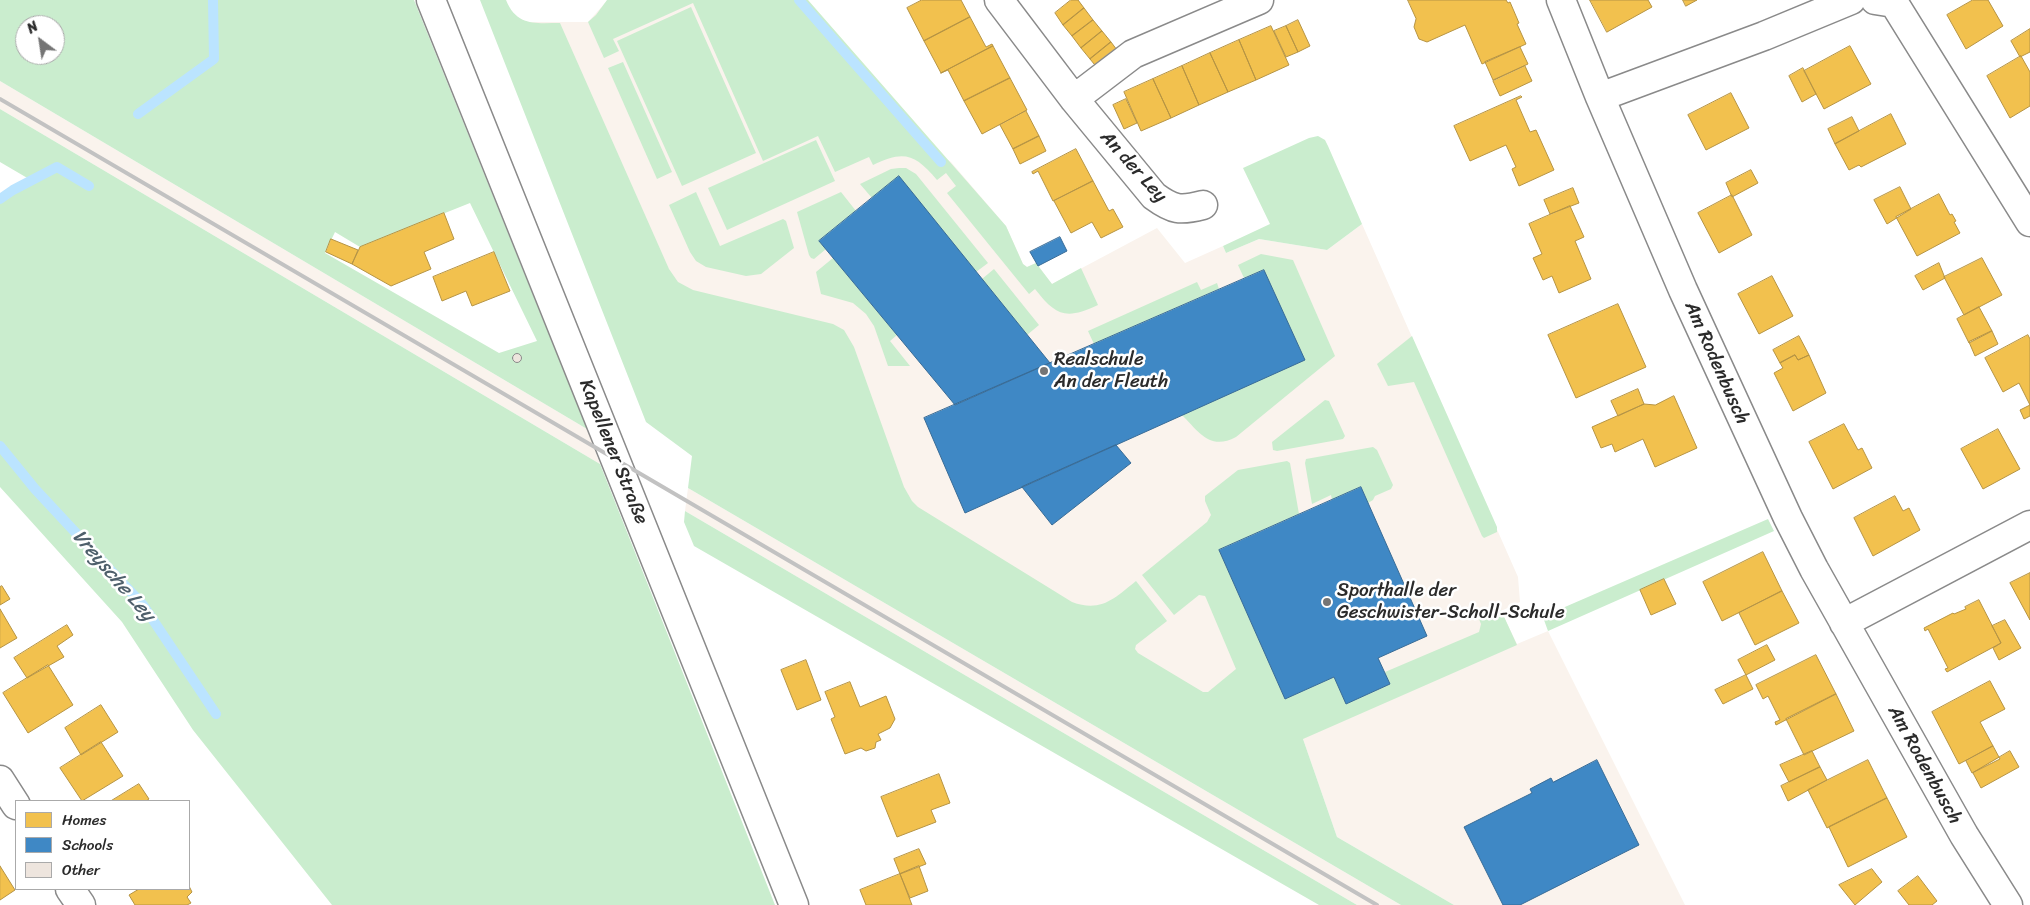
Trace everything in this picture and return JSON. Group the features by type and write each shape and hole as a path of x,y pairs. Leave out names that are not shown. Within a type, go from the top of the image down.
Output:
{"street":[{"name":"Kapellener Straße","path":"431,0 794,905"},
{"name":"An der Ley","path":"999,0 1074,99 1154,196 1169,207 1184,210 1203,205"},
{"path":"1074,99 1132,54 1259,0"},
{"name":"Am Rodenbusch","path":"1561,0 1600,97 1683,290 1760,459 1814,569 1964,835 2008,905"},
{"path":"1600,97 1764,36 1851,0"},
{"path":"1875,0 1894,3 2030,222"},
{"path":"1844,623 2030,524"},
{"path":"0,780 15,803"},
{"path":"71,890 81,905"}],"shaded area":[{"name":"Realschule An der Fleuth","path":"718,0 951,162 1006,226 1023,264 1027,267 1036,263 1052,284 1157,228 1185,263 1223,246 1226,253 1259,239 1327,250 1362,224 1518,577 1520,602 1501,611 1517,644 1548,631 1685,905 1454,905 1337,837 1303,739 1213,734 675,405 516,17 527,22 588,22 605,3"},
{"path":"0,81 587,429 600,464 0,109"},
{"path":"688,488 1401,905 1357,905 685,511"}],"green space":[{"path":"0,0 414,0 587,429 0,81","holes":["470,203 537,341 499,353 325,253 335,232 360,247"]},
{"path":"480,0 506,0 510,9 516,15 528,22 560,23 669,269 678,282 693,290 833,324 844,330 854,347 904,487 912,501 918,507 1072,602 1091,606 1099,605 1114,598 1136,581 1167,621 1136,645 1135,649 1138,653 1203,692 1208,692 1236,669 1205,596 1199,595 1174,615 1142,575 1207,522 1211,515 1205,501 1205,496 1238,470 1287,461 1290,463 1299,514 1219,550 1285,699 1334,677 1346,704 1390,684 1385,672 1479,632 1481,624 1479,619 1501,610 1517,645 1303,739 1337,837 1454,905 1401,905 688,488 692,456 646,422"},
{"path":"607,0 808,0 1006,226 1023,264 1027,267 1036,263 1052,284 1081,268 1098,305 1078,313 1062,313 1049,305 1035,289 1029,294 947,193 956,186 946,173 937,180 915,160 901,156 873,165 869,157 835,172 818,136 763,161 693,3 613,39 619,51 604,58 588,22"},
{"path":"691,7 756,153 682,186 617,41"},
{"path":"623,62 672,172 657,179 608,68"},
{"path":"0,109 600,464 775,905 332,905 193,730 122,622 0,487 0,196 29,179 0,162"},
{"path":"1318,136 1325,140 1328,146 1362,224 1327,250 1259,239 1226,253 1223,246 1270,224 1243,168 1309,138"},
{"path":"816,140 835,181 727,230 708,188"},
{"path":"906,168 916,174 988,263 976,272 899,177 872,198 860,184 891,169"},
{"path":"696,192 720,246 783,219 786,221 794,248 761,274 746,276 706,267 696,261 690,252 669,205"},
{"path":"841,192 856,211 819,241 826,249 814,259 811,258 797,212"},
{"path":"1261,254 1293,260 1335,356 1236,437 1227,441 1212,441 1200,433 1182,415 1304,360 1264,270 1244,278 1238,265"},
{"path":"833,258 897,335 890,341 910,366 888,366 874,326 866,314 853,303 821,294 816,272"},
{"path":"994,269 1039,325 1027,335 982,279"},
{"path":"1197,282 1201,290 1217,283 1219,289 1094,344 1088,331"},
{"path":"1412,336 1497,527 1497,532 1484,538 1414,382 1388,386 1377,364"},
{"path":"1325,400 1329,401 1345,436 1343,439 1277,451 1273,450 1272,442"},
{"path":"1373,447 1377,450 1393,485 1391,489 1375,496 1368,503 1361,487 1332,500 1331,495 1312,504 1305,463 1306,459"},
{"path":"685,511 1357,905 1319,905 694,546 684,522"},
{"path":"1768,519 1774,531 1548,631 1544,620 1551,613"}],"building: Homes":[{"path":"922,0 961,0 970,17 924,41 907,8"},
{"path":"1071,0 1078,0 1084,8 1063,25 1055,13"},
{"path":"1408,0 1506,0 1508,3 1510,2 1526,44 1482,64 1465,25 1427,42 1419,39 1414,27 1416,19"},
{"path":"1590,0 1648,0 1652,7 1607,32"},
{"path":"1683,0 1697,0 1686,6"},
{"path":"1973,0 1988,0 2003,26 1966,49 1947,15"},
{"path":"1084,8 1093,20 1072,36 1063,25"},
{"path":"970,17 986,47 992,44 993,46 941,73 924,41"},
{"path":"1093,20 1102,31 1081,48 1072,36"},
{"path":"1298,20 1310,46 1298,52 1286,26"},
{"path":"1271,26 1289,65 1256,80 1239,40"},
{"path":"1286,26 1298,52 1286,57 1274,31"},
{"path":"2030,29 2030,52 2020,57 2011,41"},
{"path":"1102,31 1111,42 1090,59 1081,48"},
{"path":"1239,40 1256,80 1228,92 1210,53"},
{"path":"1111,42 1120,54 1099,70 1090,59"},
{"path":"993,46 1010,78 964,101 948,70 941,73"},
{"path":"1850,46 1871,84 1824,109 1804,71"},
{"path":"1520,47 1528,64 1493,80 1485,62"},
{"path":"1210,53 1228,92 1199,105 1182,66"},
{"path":"2021,56 2030,72 2030,106 2010,118 1987,76"},
{"path":"1182,66 1199,105 1171,118 1153,79"},
{"path":"1525,66 1532,81 1500,96 1493,81"},
{"path":"1803,68 1816,94 1802,102 1789,76"},
{"path":"1010,78 1027,110 982,134 964,101"},
{"path":"1153,79 1171,118 1141,131 1124,92"},
{"path":"1731,93 1749,128 1706,150 1688,115"},
{"path":"1521,96 1516,100 1530,132 1536,130 1554,170 1519,186 1512,169 1516,167 1506,145 1470,161 1454,126"},
{"path":"1126,99 1137,123 1124,129 1113,105"},
{"path":"1026,111 1039,136 1013,149 1000,125"},
{"path":"1891,114 1906,144 1861,167 1859,165 1849,170 1835,144"},
{"path":"1852,117 1859,131 1835,144 1828,129"},
{"path":"1039,136 1046,151 1020,164 1013,149"},
{"path":"1076,149 1093,181 1053,201 1038,171 1033,174 1032,172"},
{"path":"1751,170 1758,183 1732,197 1726,183"},
{"path":"1093,181 1109,211 1113,209 1123,227 1101,238 1092,222 1071,233 1054,201"},
{"path":"1900,187 1911,209 1887,224 1874,200"},
{"path":"1573,188 1579,203 1550,214 1544,200"},
{"path":"1939,194 1950,215 1952,214 1956,221 1954,222 1960,233 1917,256 1896,217"},
{"path":"1732,195 1752,235 1719,253 1698,213"},
{"path":"1570,206 1584,237 1575,241 1591,279 1559,293 1552,276 1543,280 1533,258 1542,254 1529,224"},
{"path":"444,213 454,239 424,252 431,269 391,286 352,264 360,247"},
{"path":"331,239 358,250 352,264 326,252"},
{"path":"494,252 510,291 472,306 466,291 442,301 433,277"},
{"path":"1982,258 2002,295 1964,315 1944,277"},
{"path":"1939,263 1945,278 1923,290 1915,276"},
{"path":"1772,276 1793,316 1759,334 1738,294"},
{"path":"1618,304 1646,367 1576,398 1548,335"},
{"path":"1979,307 1992,331 1969,343 1957,319"},
{"path":"1992,331 1998,344 1975,356 1969,342"},
{"path":"2028,335 2030,339 2030,405 2019,383 2003,392 1985,358"},
{"path":"1799,336 1809,355 1798,360 1795,355 1780,363 1773,350"},
{"path":"1795,355 1798,360 1809,355 1826,393 1793,411 1774,373 1783,368 1780,363"},
{"path":"1638,389 1644,404 1618,416 1611,401"},
{"path":"1674,396 1697,448 1655,467 1643,439 1615,452 1612,444 1601,448 1592,427 1644,404 1655,405"},
{"path":"2030,405 2030,416 2024,419 2020,410"},
{"path":"1844,424 1858,450 1862,448 1872,468 1833,489 1809,442"},
{"path":"1998,429 2020,469 1983,489 1961,449"},
{"path":"1895,496 1903,511 1909,508 1920,530 1873,556 1854,518"},
{"path":"1763,552 1782,591 1722,621 1703,582"},
{"path":"2030,573 2030,620 2010,583"},
{"path":"1664,579 1676,604 1651,615 1640,590"},
{"path":"2,586 10,599 0,605 0,587"},
{"path":"1782,591 1799,623 1755,645 1739,613"},
{"path":"1979,600 2001,643 1947,672 1945,669 1948,668 1928,629 1925,631 1924,628 1953,613 1966,609 1965,607"},
{"path":"0,609 17,638 0,648"},
{"path":"2005,620 2021,648 1999,660 1993,648 2001,643 1992,626"},
{"path":"67,625 73,635 57,646 64,657 27,678 14,658"},
{"path":"1767,645 1775,660 1746,675 1738,660"},
{"path":"1816,655 1836,694 1776,725 1775,722 1780,720 1768,696 1763,699 1756,685"},
{"path":"806,660 821,700 797,710 781,670"},
{"path":"48,665 73,705 28,733 3,693"},
{"path":"1746,675 1753,689 1723,704 1715,690"},
{"path":"1990,681 2005,709 1980,722 1993,746 1959,764 1932,712"},
{"path":"850,682 860,707 886,696 895,719 890,728 878,734 881,740 876,742 875,748 866,751 861,748 845,754 831,719 835,717 825,692"},
{"path":"1836,694 1854,731 1804,755 1786,719"},
{"path":"101,705 118,732 81,755 65,728"},
{"path":"101,742 123,776 81,800 60,768"},
{"path":"1993,746 2000,759 1972,773 1966,761"},
{"path":"1812,751 1820,767 1789,782 1780,765"},
{"path":"2010,751 2019,767 1981,788 1973,773"},
{"path":"1868,760 1887,798 1827,828 1808,790"},
{"path":"1820,767 1827,780 1788,801 1781,786"},
{"path":"939,774 950,803 931,810 936,822 897,837 881,797"},
{"path":"139,784 149,799 148,800 113,800"},
{"path":"1887,798 1907,837 1848,867 1829,827"},
{"path":"919,849 926,864 900,874 894,859"},
{"path":"0,866 15,890 0,900"},
{"path":"919,866 928,891 910,898 900,874"},
{"path":"1872,869 1882,882 1855,905 1839,885"},
{"path":"900,874 912,905 866,905 860,890"},
{"path":"1918,876 1937,901 1932,905 1909,905 1898,891"},
{"path":"190,888 192,892 187,897 191,903 187,905 135,905 129,895 137,890 190,890"}],"building: Schools":[{"path":"899,176 1050,363 955,405 819,241"},
{"path":"1060,237 1067,251 1038,266 1030,252"},
{"path":"1264,270 1305,360 965,513 924,418"},
{"path":"1116,445 1131,463 1052,525 1022,487"},
{"name":"Sporthalle der Geschwister-Scholl-Schule","path":"1361,487 1427,636 1378,658 1390,684 1346,704 1334,677 1285,699 1219,550"},
{"path":"1597,760 1639,845 1520,905 1503,905 1464,827 1532,793 1530,789 1551,778 1553,782"}],"building: Other":[{"path":"517,353 522,358 517,363 512,358"}],"waterway":[{"name":"Vreysche Ley","path":"138,114 214,59 213,0"},
{"path":"799,0 941,162"},
{"name":"Vreysche Ley","path":"0,199 57,167 89,186"},
{"name":"Vreysche Ley","path":"0,446 35,489 143,605 216,714"}],"railway":[{"path":"0,99 1377,905"}],"place":[{"name":"Realschule An der Fleuth","path":"1044,371"},
{"name":"Sporthalle der Geschwister-Scholl-Schule","path":"1327,602"}]}
